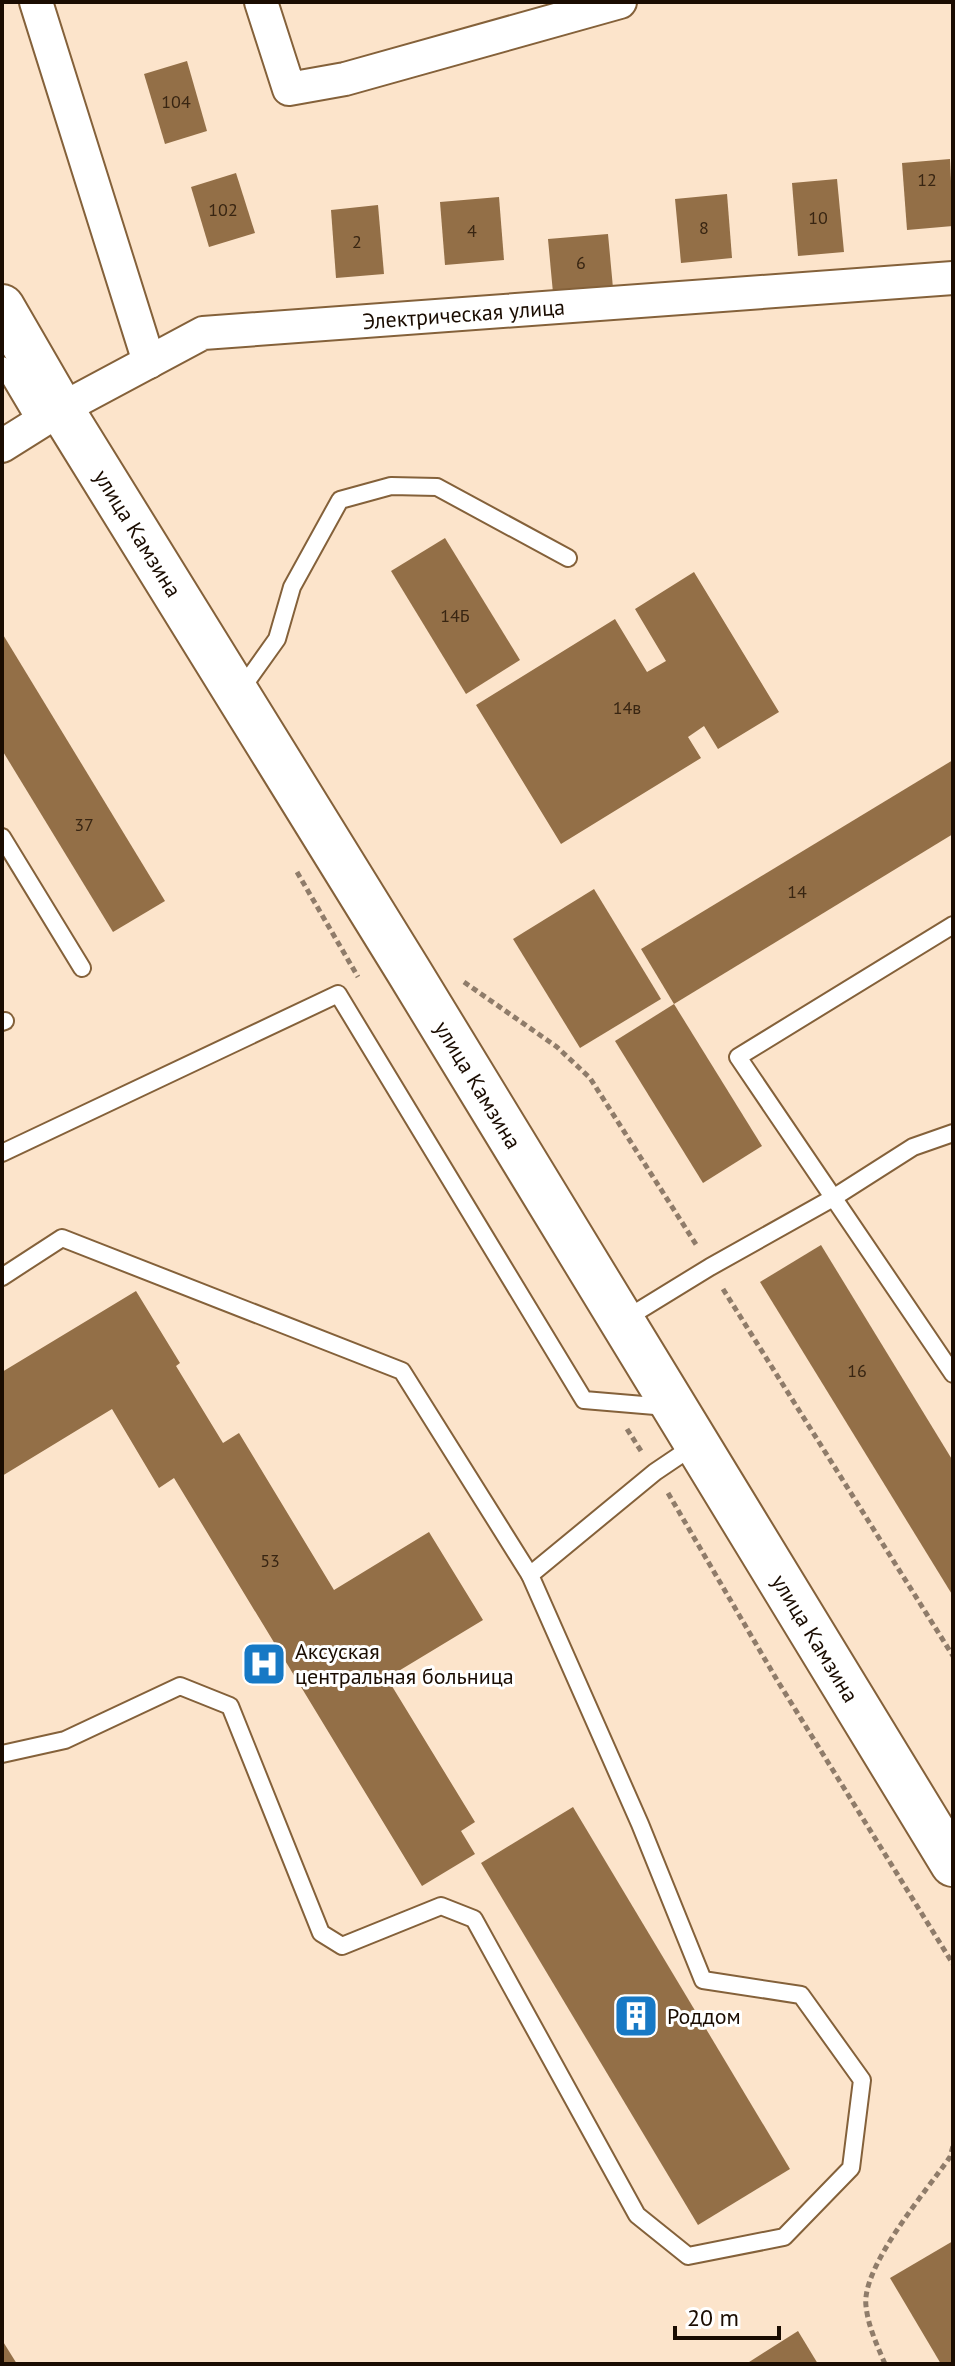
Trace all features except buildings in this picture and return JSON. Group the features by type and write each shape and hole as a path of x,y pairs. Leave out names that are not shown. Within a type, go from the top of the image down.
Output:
{"street":[{"path":"36,2 149,362"},
{"path":"261,2 289,89 345,79 620,2"},
{"name":"Электрическая улица","path":"2,446 203,333 953,278"},
{"name":"улица Камзина","path":"2,307 49,417 237,695 953,1864"}],"lane":[{"path":"2,365 20,395 49,417"},
{"path":"2,391 20,395"},
{"path":"237,695 277,639 292,587 340,500 391,486 437,487 568,558"},
{"path":"2,837 82,968"},
{"path":"953,925 738,1057 953,1374"},
{"path":"2,1153 338,994 584,1400 673,1407"},
{"path":"621,1322 710,1267 833,1198 913,1147 953,1133"},
{"path":"2,1277 62,1238 402,1371 530,1575 640,1824 703,1980 801,1995 862,2080 851,2168 784,2237 688,2256 637,2215 474,1919 441,1906 342,1946 321,1933 230,1706 180,1686 65,1740 2,1754"},
{"path":"530,1575 655,1472 696,1444"}],"path":[{"path":"710,1267 953,1656"},
{"path":"885,2364 871,2331 865,2303 870,2280 885,2248 950,2157 953,2146"}],"place":[{"name":"Аксуская центральная больница","path":"264,1664"},
{"name":"Роддом","path":"636,2016"}]}
